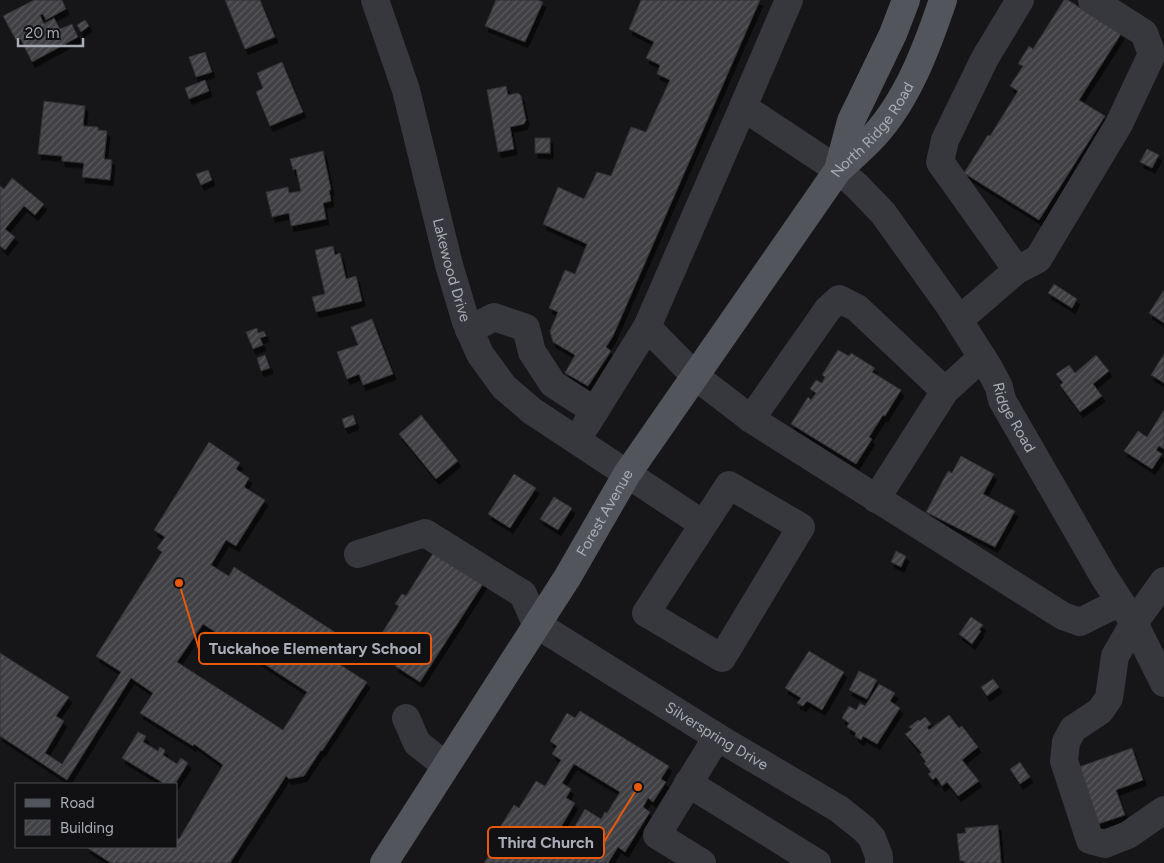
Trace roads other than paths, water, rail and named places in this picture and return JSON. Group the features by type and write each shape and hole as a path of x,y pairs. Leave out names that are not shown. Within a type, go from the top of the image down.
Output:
{"main road":[{"name":"North Ridge Road","path":"838,170 851,121 893,34 906,0"},
{"name":"North Ridge Road","path":"838,170 874,137 890,117 906,89 928,42 943,0"},
{"name":"Forest Avenue","path":"384,863 567,578 627,474 838,170"}],"street":[{"name":"Lakewood Drive","path":"375,0 406,90 448,264 469,330 480,354 504,388 532,411 703,524"},
{"path":"576,441 647,327 788,0"},
{"path":"1017,270 940,162 945,140 985,58 1020,0"},
{"path":"959,320 1017,270 1038,259 1119,124 1152,54 1144,33 1092,0"},
{"name":"Ridge Road","path":"742,107 838,170 856,185 883,213 959,320 982,357 999,387 1002,400 1104,577 1127,613 1164,683"},
{"path":"751,419 828,309 839,299 857,308 945,392"},
{"path":"469,330 494,316 526,328 532,352 553,384 595,411"},
{"path":"647,327 695,376 751,419 1063,616 1080,622 1127,613 1164,582"},
{"path":"876,499 945,392 982,357"},
{"path":"729,485 802,527 722,658 646,613 703,524 729,485"},
{"path":"358,554 425,533 523,594 536,624"},
{"path":"1127,613 1115,656 1109,698 1100,711 1074,729 1066,742 1064,761 1090,840 1104,844 1128,835 1164,810"},
{"name":"Silverspring Drive","path":"536,624 717,737 839,809 864,828 872,838 879,856 879,863"},
{"path":"406,718 417,743 446,766"},
{"path":"702,863 656,834 717,737"},
{"path":"688,783 817,863"}],"place":[{"name":"Tuckahoe Elementary School","path":"179,583"},
{"name":"Third Church","path":"638,787"}]}
